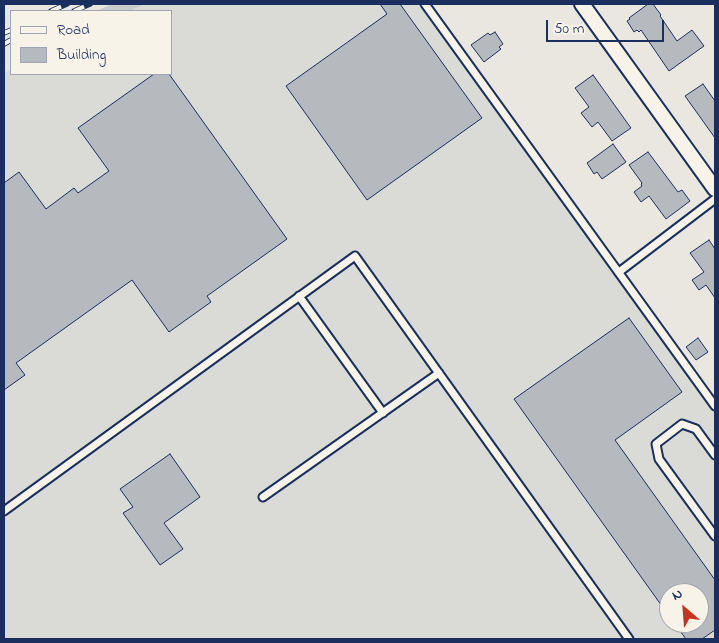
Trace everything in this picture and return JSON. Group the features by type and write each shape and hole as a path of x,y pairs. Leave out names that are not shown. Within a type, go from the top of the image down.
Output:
{"street":[{"path":"582,4 715,189"}],"lane":[{"path":"426,4 715,406"},
{"path":"619,272 715,199"},
{"path":"4,511 355,256 629,639"},
{"path":"299,296 383,413"},
{"path":"263,497 439,373"},
{"path":"715,455 696,429 682,424 656,444 660,459 715,536"}],"shaded area":[{"path":"112,4 145,4 132,10 98,10"},
{"path":"145,4 427,4 715,406 715,639 4,639 4,73 10,70 10,75 172,75 172,10 132,10"}],"building":[{"path":"380,4 400,4 482,118 367,200 286,86 387,14"},
{"path":"648,4 653,4 677,41 692,30 704,46 669,71 641,30 634,32 627,21"},
{"path":"495,32 503,44 499,47 501,49 484,62 471,45 488,33 490,35"},
{"path":"153,75 170,75 287,239 207,296 211,302 169,332 132,280 16,363 25,375 4,390 4,183 19,172 46,209 74,188 78,193 109,171 78,128"},
{"path":"593,75 631,128 612,141 598,122 592,127 581,113 589,107 575,88"},
{"path":"703,84 715,101 715,138 685,96"},
{"path":"613,144 626,162 602,179 597,172 594,174 587,163"},
{"path":"648,152 678,192 682,190 690,201 666,219 649,196 641,202 634,192 642,186 642,183 629,165"},
{"path":"709,240 715,249 715,298 706,285 699,290 692,280 704,272 690,253"},
{"path":"629,318 682,392 615,440 715,580 715,630 702,639 686,639 682,633 709,633 709,583 659,583 659,602 514,399"},
{"path":"698,338 708,352 696,360 686,347"},
{"path":"170,454 200,497 164,523 183,549 160,565 123,513 133,507 120,489"}],"railway":[{"path":"53,10 67,4"},
{"path":"76,10 90,4"},
{"path":"4,33 10,30"},
{"path":"4,44 10,41"}]}
